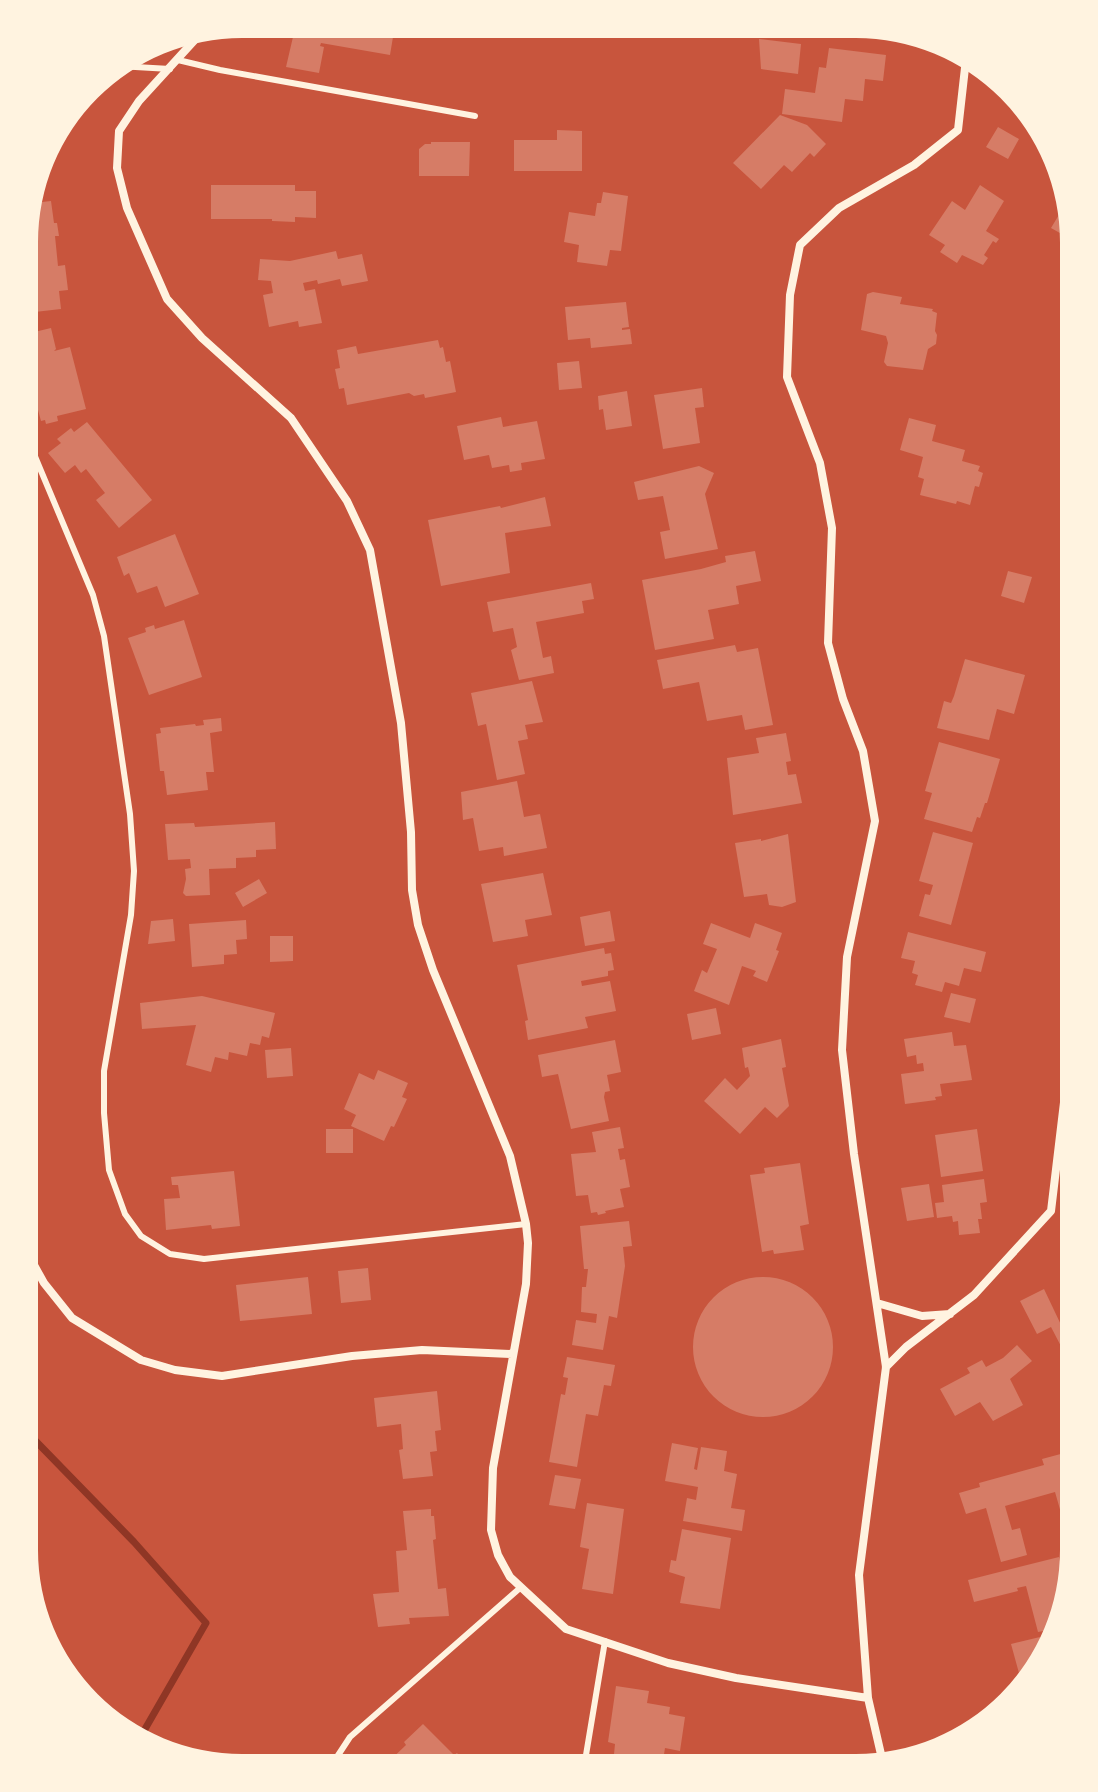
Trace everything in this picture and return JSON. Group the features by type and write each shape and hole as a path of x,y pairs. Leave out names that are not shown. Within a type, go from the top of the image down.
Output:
{"street":[{"path":"191,45 139,101 119,131 117,168 127,208 167,299 202,338 291,418 347,501 370,550 401,723 411,832 412,890 418,925 433,970 510,1156 526,1224 526,1284 493,1468 491,1530 498,1555 520,1588 566,1629 668,1663 736,1678 868,1698"},
{"path":"880,1752 868,1698 859,1575 886,1367 842,1050 847,957 875,821 863,751 843,699 828,643 832,528 820,463 787,377 790,295 800,245 839,208 914,165 958,130 965,70"},
{"path":"886,1367 906,1347 974,1295 1051,1211 1060,1136"},
{"path":"38,1272 72,1318 141,1360 175,1370 222,1376 352,1356 422,1350 512,1354"},
{"path":"877,1303 922,1316 951,1314"}],"lane":[{"path":"178,60 475,116"},
{"path":"138,67 170,69"},
{"path":"38,464 93,595 104,636 130,814 134,871 131,915 104,1071 109,1170 125,1214 141,1236 170,1254 204,1259 526,1224"},
{"path":"339,1754 350,1737 520,1588"},
{"path":"586,1754 605,1641"}],"building":[{"path":"293,38 393,38 390,55 321,43 320,46 324,47 319,73 286,67"},
{"path":"759,39 801,44 798,74 761,69"},
{"path":"829,48 886,55 883,81 865,79 863,101 845,99 842,122 782,114 785,89 815,93 819,67 826,68"},
{"path":"780,115 807,125 826,144 814,157 810,153 792,172 784,165 761,189 733,163"},
{"path":"998,127 1019,139 1008,159 986,147"},
{"path":"557,130 582,131 582,171 514,171 514,140 557,140"},
{"path":"431,142 470,142 469,176 419,176 419,149"},
{"path":"211,185 295,185 295,191 316,191 316,218 295,217 295,222 211,219"},
{"path":"980,185 1004,201 986,231 999,239 996,243 993,241 984,255 988,258 983,265 962,255 957,263 940,252 945,245 929,235 952,201 965,210"},
{"path":"603,192 628,196 621,251 610,250 607,266 577,262 579,245 564,242 569,212 595,216"},
{"path":"51,201 59,236 55,236 58,266 65,265 68,290 59,291 61,309 38,312 38,242 43,202"},
{"path":"1058,216 1059,233 1051,228"},
{"path":"336,251 338,259 362,254 368,281 342,286 340,279 318,284 317,280 303,283 305,291 315,289 322,323 299,327 298,321 269,327 263,295 273,293 271,281 258,280 260,259 290,261"},
{"path":"873,292 902,297 900,304 933,309 937,313 936,344 928,349 923,370 887,366 884,362 888,343 886,336 861,330 867,294"},
{"path":"626,302 629,327 622,330 630,329 632,344 591,348 590,338 568,340 565,307"},
{"path":"51,328 54,351 70,347 86,409 57,416 58,421 46,424 45,420 41,421 38,410 38,331"},
{"path":"438,340 446,362 450,361 456,392 425,398 424,394 414,396 409,393 347,405 344,388 339,389 335,369 340,368 337,350 356,346 358,354"},
{"path":"579,361 582,388 559,390 557,363"},
{"path":"702,388 704,407 695,408 700,443 663,449 654,395"},
{"path":"627,391 632,426 606,430 598,396"},
{"path":"501,417 503,427 537,421 545,459 521,463 522,470 510,472 509,465 492,468 489,455 464,460 457,426"},
{"path":"909,418 936,425 932,441 965,450 962,461 980,466 978,471 983,473 979,487 975,486 970,505 920,495 924,479 918,477 923,457 900,450"},
{"path":"87,422 152,500 119,528 96,500 105,493 86,469 81,473 75,465 65,473 48,453 61,443 57,439 71,428 74,432"},
{"path":"699,466 714,473 705,494 718,549 665,559 660,532 670,530 663,496 638,500 634,482"},
{"path":"545,497 551,526 505,533 510,573 441,586 428,520"},
{"path":"175,534 199,594 165,607 157,586 137,593 129,573 124,576 117,557"},
{"path":"755,551 761,581 736,586 739,604 708,610 714,639 655,650 642,580 701,569 726,562 725,556"},
{"path":"1008,571 1032,577 1024,603 1001,596"},
{"path":"591,583 594,599 582,601 584,613 536,622 543,658 551,656 554,673 519,680 511,650 517,647 513,628 493,632 487,602"},
{"path":"184,620 202,677 149,695 128,638 146,632 145,628 154,625 155,629"},
{"path":"735,645 737,652 758,648 773,725 745,730 742,715 707,721 699,682 663,689 657,660"},
{"path":"965,659 1025,675 1014,714 997,709 989,740 937,728 944,701 951,703 954,696"},
{"path":"532,681 543,722 525,725 528,739 518,741 525,774 497,780 486,724 478,726 471,693"},
{"path":"221,718 222,731 210,733 214,772 206,772 208,790 167,795 164,771 160,771 156,734 161,733 160,728 204,725 203,720"},
{"path":"786,733 791,761 786,762 788,775 796,774 802,803 733,815 727,758 759,753 756,738"},
{"path":"939,742 1000,759 987,803 980,818 977,817 972,832 924,819 932,793 925,791"},
{"path":"517,781 524,817 540,814 547,848 504,856 503,847 479,851 473,818 463,820 461,792"},
{"path":"275,822 276,849 256,850 256,857 236,858 236,868 209,869 210,895 186,896 183,893 185,869 191,868 190,859 168,860 165,824 194,823 195,827"},
{"path":"933,832 973,843 951,925 919,916 925,894 930,895 933,885 919,881"},
{"path":"788,834 796,902 782,907 769,905 767,894 744,897 735,843"},
{"path":"543,873 552,915 525,920 528,936 493,942 481,884"},
{"path":"259,879 267,893 243,907 235,893"},
{"path":"610,911 615,941 585,946 580,917"},
{"path":"173,919 175,941 148,944 151,921"},
{"path":"246,920 247,939 236,940 237,954 224,955 224,964 192,967 189,924"},
{"path":"711,923 750,938 755,923 782,933 776,950 779,951 767,982 753,976 756,971 742,966 729,1005 694,991 702,970 707,973 717,949 703,944"},
{"path":"908,932 986,952 981,972 964,968 959,986 945,982 942,992 915,985 918,975 912,973 915,961 901,958"},
{"path":"270,936 293,936 293,961 270,962"},
{"path":"604,948 605,954 611,953 614,970 608,971 608,976 581,981 582,986 610,981 616,1011 585,1017 588,1028 528,1040 525,1021 528,1020 517,965"},
{"path":"951,993 976,999 970,1023 944,1017"},
{"path":"202,996 275,1013 269,1038 262,1036 260,1045 250,1043 247,1056 229,1052 228,1060 215,1057 211,1072 186,1065 196,1025 142,1029 140,1003"},
{"path":"716,1008 721,1034 692,1040 687,1014"},
{"path":"952,1032 954,1046 966,1045 972,1080 940,1084 942,1096 935,1097 936,1100 905,1104 901,1074 924,1071 923,1063 917,1064 916,1055 907,1057 904,1039"},
{"path":"781,1039 786,1067 782,1068 789,1106 777,1118 765,1107 740,1134 704,1101 725,1078 737,1090 750,1076 748,1067 745,1068 742,1048"},
{"path":"615,1040 621,1072 607,1075 610,1091 605,1092 604,1097 609,1121 571,1129 558,1074 542,1077 538,1055"},
{"path":"291,1048 293,1076 267,1078 265,1050"},
{"path":"378,1070 408,1083 402,1097 407,1099 384,1141 351,1126 356,1115 344,1109 359,1073 374,1080"},
{"path":"620,1127 624,1148 618,1149 620,1160 625,1159 630,1187 620,1189 624,1207 598,1215 597,1212 591,1213 588,1195 576,1196 571,1154 596,1152 592,1132"},
{"path":"326,1129 353,1129 353,1153 326,1153"},
{"path":"977,1129 983,1171 941,1177 935,1135"},
{"path":"800,1163 809,1224 800,1226 804,1250 774,1254 773,1250 762,1252 750,1175 765,1173 764,1168"},
{"path":"234,1171 240,1226 212,1229 211,1225 166,1230 164,1199 180,1198 178,1185 172,1185 171,1177"},
{"path":"984,1179 987,1202 980,1203 980,1233 959,1235 958,1221 953,1222 952,1216 937,1218 935,1203 944,1202 942,1185"},
{"path":"929,1184 934,1217 907,1221 901,1188"},
{"path":"629,1221 632,1246 623,1247 625,1266 617,1318 609,1316 603,1350 572,1345 576,1320 596,1323 597,1314 581,1312 582,1287 586,1287 588,1269 584,1269 580,1226"},
{"path":"368,1268 371,1300 341,1303 338,1271"},
{"path":"308,1277 312,1314 240,1321 236,1285"},
{"path":"763,1277 790,1282 812,1298 828,1320 833,1347 828,1374 812,1396 790,1412 763,1417 736,1412 714,1396 698,1374 693,1347 698,1320 714,1298 736,1282"},
{"path":"1044,1289 1060,1323 1060,1344 1051,1327 1037,1334 1020,1301"},
{"path":"1017,1345 1032,1361 1010,1379 1023,1405 993,1421 980,1402 955,1416 940,1389 970,1373 967,1368 982,1360 986,1367 1003,1358"},
{"path":"567,1357 615,1365 611,1386 604,1385 598,1416 586,1414 577,1467 549,1462 561,1394 565,1395 568,1378 563,1377"},
{"path":"437,1391 441,1430 435,1431 437,1451 430,1452 433,1476 403,1479 399,1450 403,1449 401,1424 377,1427 374,1398"},
{"path":"672,1443 698,1448 694,1469 697,1470 701,1447 727,1451 724,1471 737,1474 731,1508 745,1510 742,1531 683,1521 687,1498 696,1500 698,1487 665,1481"},
{"path":"1060,1454 1060,1510 1055,1492 1005,1506 1012,1530 1020,1528 1027,1555 1001,1562 986,1508 966,1514 959,1493 980,1487 979,1483 1044,1465 1042,1459"},
{"path":"555,1475 581,1479 575,1509 549,1505"},
{"path":"587,1503 624,1509 613,1594 582,1589 589,1549 580,1547"},
{"path":"431,1509 438,1589 446,1588 449,1616 409,1618 410,1624 378,1627 373,1594 399,1592 396,1551 407,1550 403,1511"},
{"path":"682,1529 731,1538 720,1609 680,1603 685,1577 669,1572 671,1560 676,1561"},
{"path":"1059,1557 1060,1561 1056,1589 1043,1631 1038,1632 1026,1586 1017,1588 1018,1591 974,1602 968,1580"},
{"path":"1040,1637 1019,1672 1011,1644"},
{"path":"616,1686 649,1691 647,1703 670,1707 669,1714 685,1717 680,1751 665,1748 664,1754 614,1754 615,1744 608,1742"},
{"path":"423,1724 453,1754 397,1754 406,1745 404,1742"}],"waterway":[{"path":"38,1443 134,1542 206,1623 145,1729"}]}
